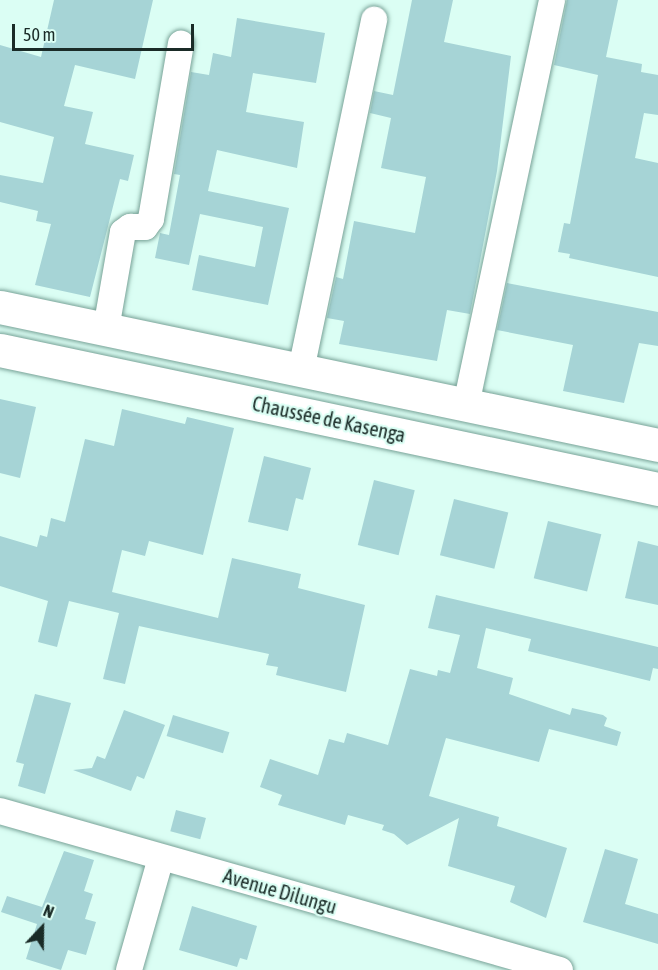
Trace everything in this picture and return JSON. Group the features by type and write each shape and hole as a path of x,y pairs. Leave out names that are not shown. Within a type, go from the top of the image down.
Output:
{"main road":[{"path":"0,307 658,445"},
{"name":"Chaussée de Kasenga","path":"0,350 658,489"}],"street":[{"path":"466,405 552,0"},
{"path":"301,370 374,20"},
{"path":"106,329 123,232 130,227 145,226 151,219 181,44"},
{"name":"Avenue Dilungu","path":"0,811 560,970"},
{"path":"129,970 161,858"}],"building":[{"path":"54,0 153,0 135,79 75,65 64,106 93,112 85,144 134,155 128,181 120,179 90,297 35,285 51,224 36,221 38,211 0,202 0,175 43,183 54,137 0,122 0,45 41,57"},
{"path":"412,0 453,0 444,42 511,56 497,171 470,314 447,310 437,361 339,344 344,321 327,318 336,277 343,279 354,221 415,233 426,177 381,168 391,118 370,113 374,91 393,95"},
{"path":"567,0 618,0 606,57 642,64 641,72 658,75 658,115 644,113 635,158 658,163 658,277 569,258 570,254 558,252 564,223 570,224 598,75 554,65"},
{"path":"237,18 325,33 316,83 253,73 246,112 304,122 297,168 217,150 208,191 289,208 268,305 192,290 199,255 255,267 263,227 200,214 189,265 155,258 160,233 169,235 180,175 174,174 191,72 209,75 213,53 231,57"},
{"path":"507,283 658,312 658,346 639,343 624,403 563,391 573,345 497,330"},
{"path":"0,399 36,407 20,478 0,473"},
{"path":"122,409 185,424 187,417 234,428 203,555 149,541 145,556 122,550 112,592 218,618 232,558 301,574 298,588 365,605 346,692 276,675 278,667 266,665 269,654 139,626 125,684 103,679 119,613 69,601 57,647 38,642 48,601 0,586 0,536 37,547 40,535 47,537 51,518 65,522 85,439 114,446"},
{"path":"264,456 311,468 303,500 296,498 288,531 248,522"},
{"path":"374,480 415,490 399,555 358,545"},
{"path":"454,499 508,513 494,569 440,555"},
{"path":"548,521 601,534 587,592 534,578"},
{"path":"638,541 658,546 658,605 625,598"},
{"path":"436,595 658,647 658,669 653,668 650,681 528,651 531,639 486,628 477,668 513,678 509,694 570,715 572,708 603,715 607,718 604,726 621,732 617,746 549,729 539,762 446,738 429,796 499,817 497,826 567,848 546,918 510,902 515,886 448,866 459,818 407,845 394,834 382,830 384,825 348,815 345,825 278,805 282,795 260,787 270,759 318,775 329,739 344,743 347,733 388,745 410,669 437,676 438,670 450,673 460,635 428,628"},
{"path":"35,694 71,703 45,794 18,786 24,764 16,762"},
{"path":"124,710 165,725 144,779 137,776 131,791 73,770 92,768 97,756 105,759"},
{"path":"173,715 229,732 223,753 167,736"},
{"path":"176,810 206,818 200,839 170,831"},
{"path":"605,849 638,859 625,904 658,914 658,944 583,922"},
{"path":"64,851 94,860 84,891 93,894 85,919 96,922 86,955 68,950 61,970 26,959 37,924 1,912 7,896 42,907"},
{"path":"192,906 257,926 247,960 240,958 237,967 179,950"}]}
